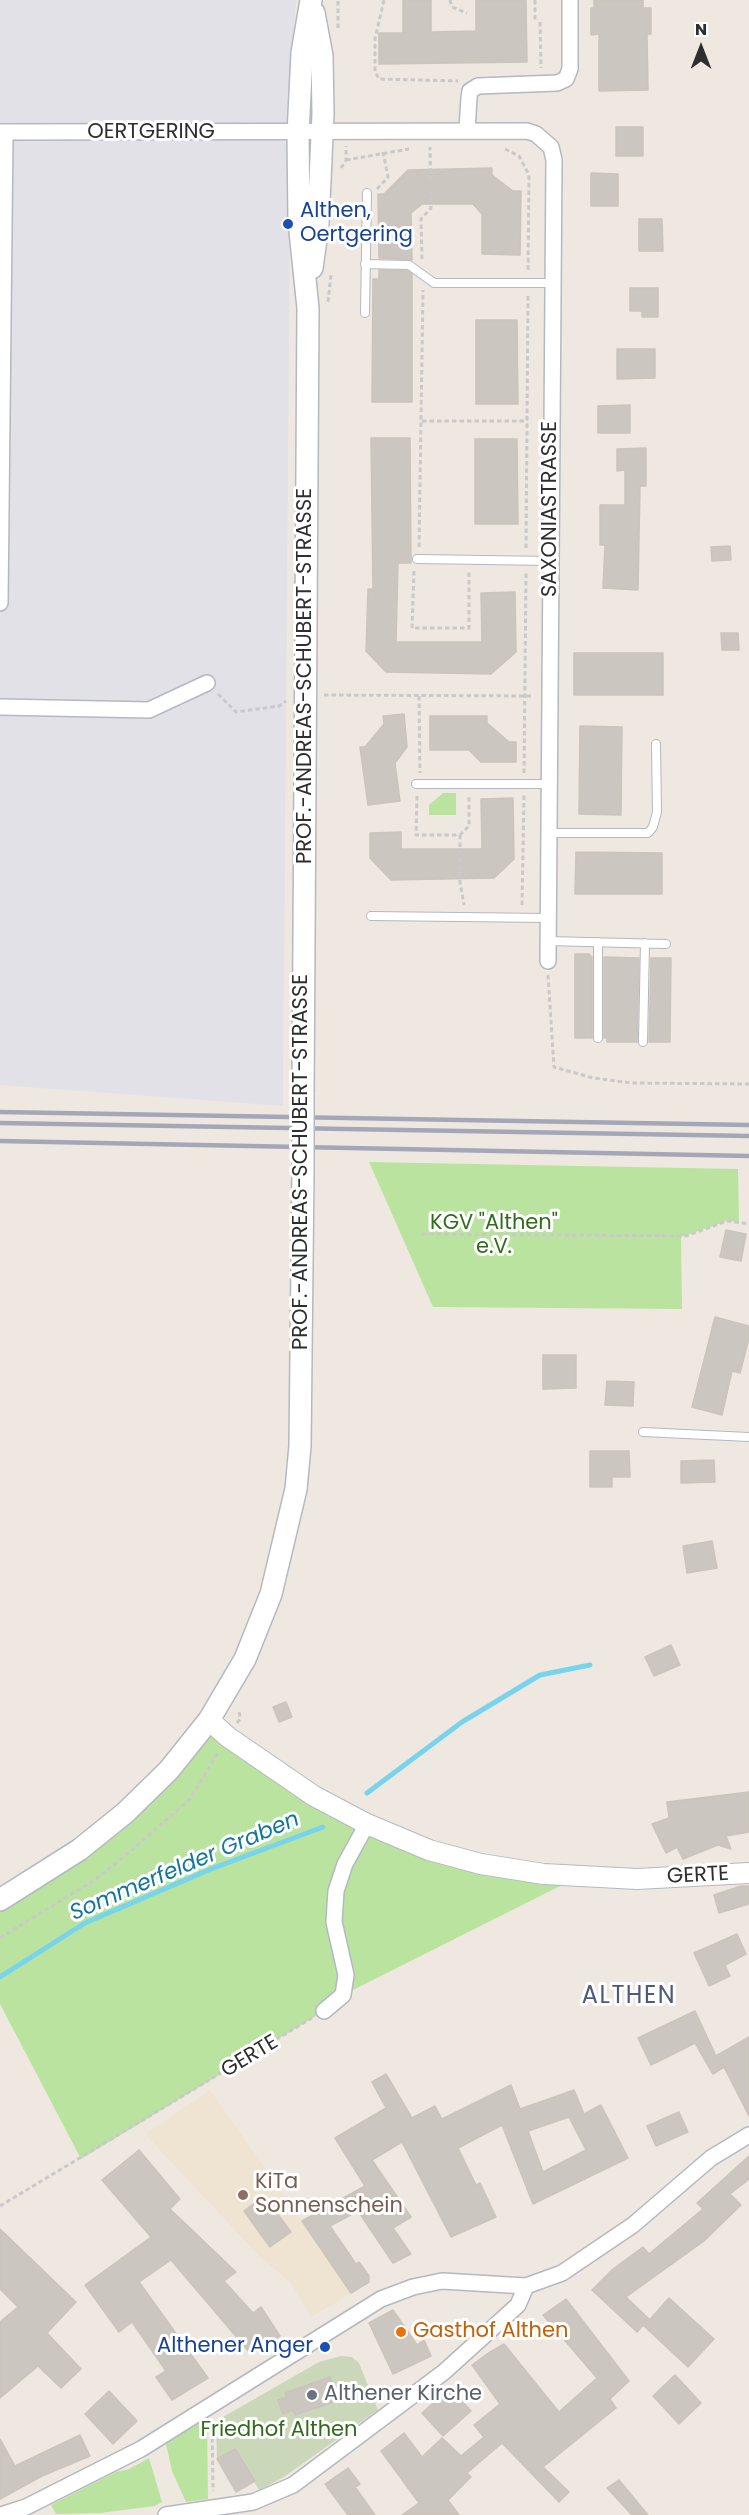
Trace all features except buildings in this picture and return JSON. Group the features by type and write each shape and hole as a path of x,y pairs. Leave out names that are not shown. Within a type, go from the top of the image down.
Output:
{"main road":[{"name":"PROF.-ANDREAS-SCHUBERT-STRASSE","path":"0,1900 79,1850 125,1813 170,1770 209,1720 245,1659 271,1594 296,1489 300,1446 303,1171 308,308 299,222 298,134 302,53 311,0 322,56 323,133 318,224 308,308"}],"street":[{"path":"467,130 470,91 478,86 557,83 566,79 570,69 570,0"},
{"name":"SAXONIASTRASSE","path":"298,134 428,130 527,131 536,134 551,147 554,160 548,962"},
{"name":"OERTGERING","path":"0,603 2,132 298,134"},
{"path":"0,707 148,710 207,683"},
{"name":"GERTE","path":"209,1720 228,1737 314,1796 367,1824 439,1852 481,1864 544,1874 637,1879 749,1873"},
{"path":"324,2011 343,1995 346,1975 334,1922 336,1891 345,1863 367,1824"},
{"path":"1,2515 30,2511 141,2450 381,2299 413,2287 442,2281 526,2286 562,2273 633,2225 711,2158 749,2135"},
{"path":"166,2515 213,2510 253,2502 293,2485 331,2459 444,2372 518,2305 526,2286"}],"lane":[{"path":"365,313 367,193"},
{"path":"365,264 409,265 434,283 553,283"},
{"path":"417,559 551,561"},
{"path":"548,833 648,833 653,827 657,813 656,744"},
{"path":"418,784 549,784"},
{"path":"371,916 548,918"},
{"path":"548,941 666,944"},
{"path":"598,942 598,1038"},
{"path":"643,1042 645,943"},
{"path":"643,1432 749,1437"}],"path":[{"path":"384,0 375,39 375,71 379,79 461,81 470,91"},
{"path":"450,0 453,7 467,13"},
{"path":"534,0 535,22"},
{"path":"540,22 541,84"},
{"path":"428,130 431,208 421,219 420,543 414,573 412,628 469,628 469,560"},
{"path":"421,147 437,146"},
{"path":"501,148 519,156 529,175 522,918"},
{"path":"346,160 411,149"},
{"path":"367,193 374,192 388,177 383,152"},
{"path":"422,421 527,421"},
{"path":"207,683 236,712 279,706 294,696 550,696"},
{"path":"419,696 417,835 460,835"},
{"path":"464,917 460,882 460,835 469,826 469,784"},
{"path":"548,962 554,1067 593,1078 632,1083 749,1084"},
{"path":"422,1234 686,1236 727,1221 749,1224"},
{"path":"0,1938 93,1881 118,1861 190,1798 212,1763"},
{"name":"GERTE","path":"0,2206 324,2011"},
{"path":"212,2406 213,2510"}],"shaded area":[{"path":"0,0 296,0 291,84 283,1106 0,1085"},
{"name":"KiTa Sonnenschein","path":"210,2090 352,2293 311,2317 290,2282 259,2256 145,2134"}],"green space":[{"path":"443,793 456,793 456,815 429,815 429,805"},
{"name":"KGV \"Althen\" e.V.","path":"369,1162 738,1169 739,1222 727,1221 681,1237 682,1309 433,1307"},
{"path":"209,1720 228,1737 429,1849 578,1877 343,1995 324,2011 81,2159 0,2004 0,1900 79,1850"},
{"name":"Friedhof Althen","path":"341,2356 352,2357 359,2363 378,2410 284,2477 259,2490 235,2449 217,2459 216,2421 319,2362"},
{"path":"207,2417 208,2499 186,2502 172,2471 166,2444"},
{"path":"149,2458 162,2502 155,2506 100,2513 56,2514 51,2505 116,2472 129,2469"}],"waterway":[{"name":"Sommerfelder Graben","path":"367,1793 462,1722 540,1675 590,1665"},
{"name":"Sommerfelder Graben","path":"0,1977 85,1923 211,1869 323,1827"}],"railway":[{"path":"0,1112 749,1125"},
{"path":"0,1123 749,1136"},
{"path":"0,1141 749,1156"}],"place":[{"name":"Althen, Oertgering","path":"288,224"},
{"name":"KiTa Sonnenschein","path":"243,2195"},
{"name":"Gasthof Althen","path":"401,2332"},
{"name":"Althener Anger","path":"325,2347"},
{"name":"Althener Kirche","path":"312,2395"}],"district":[{"name":"ALTHEN","path":"629,1997"}]}
